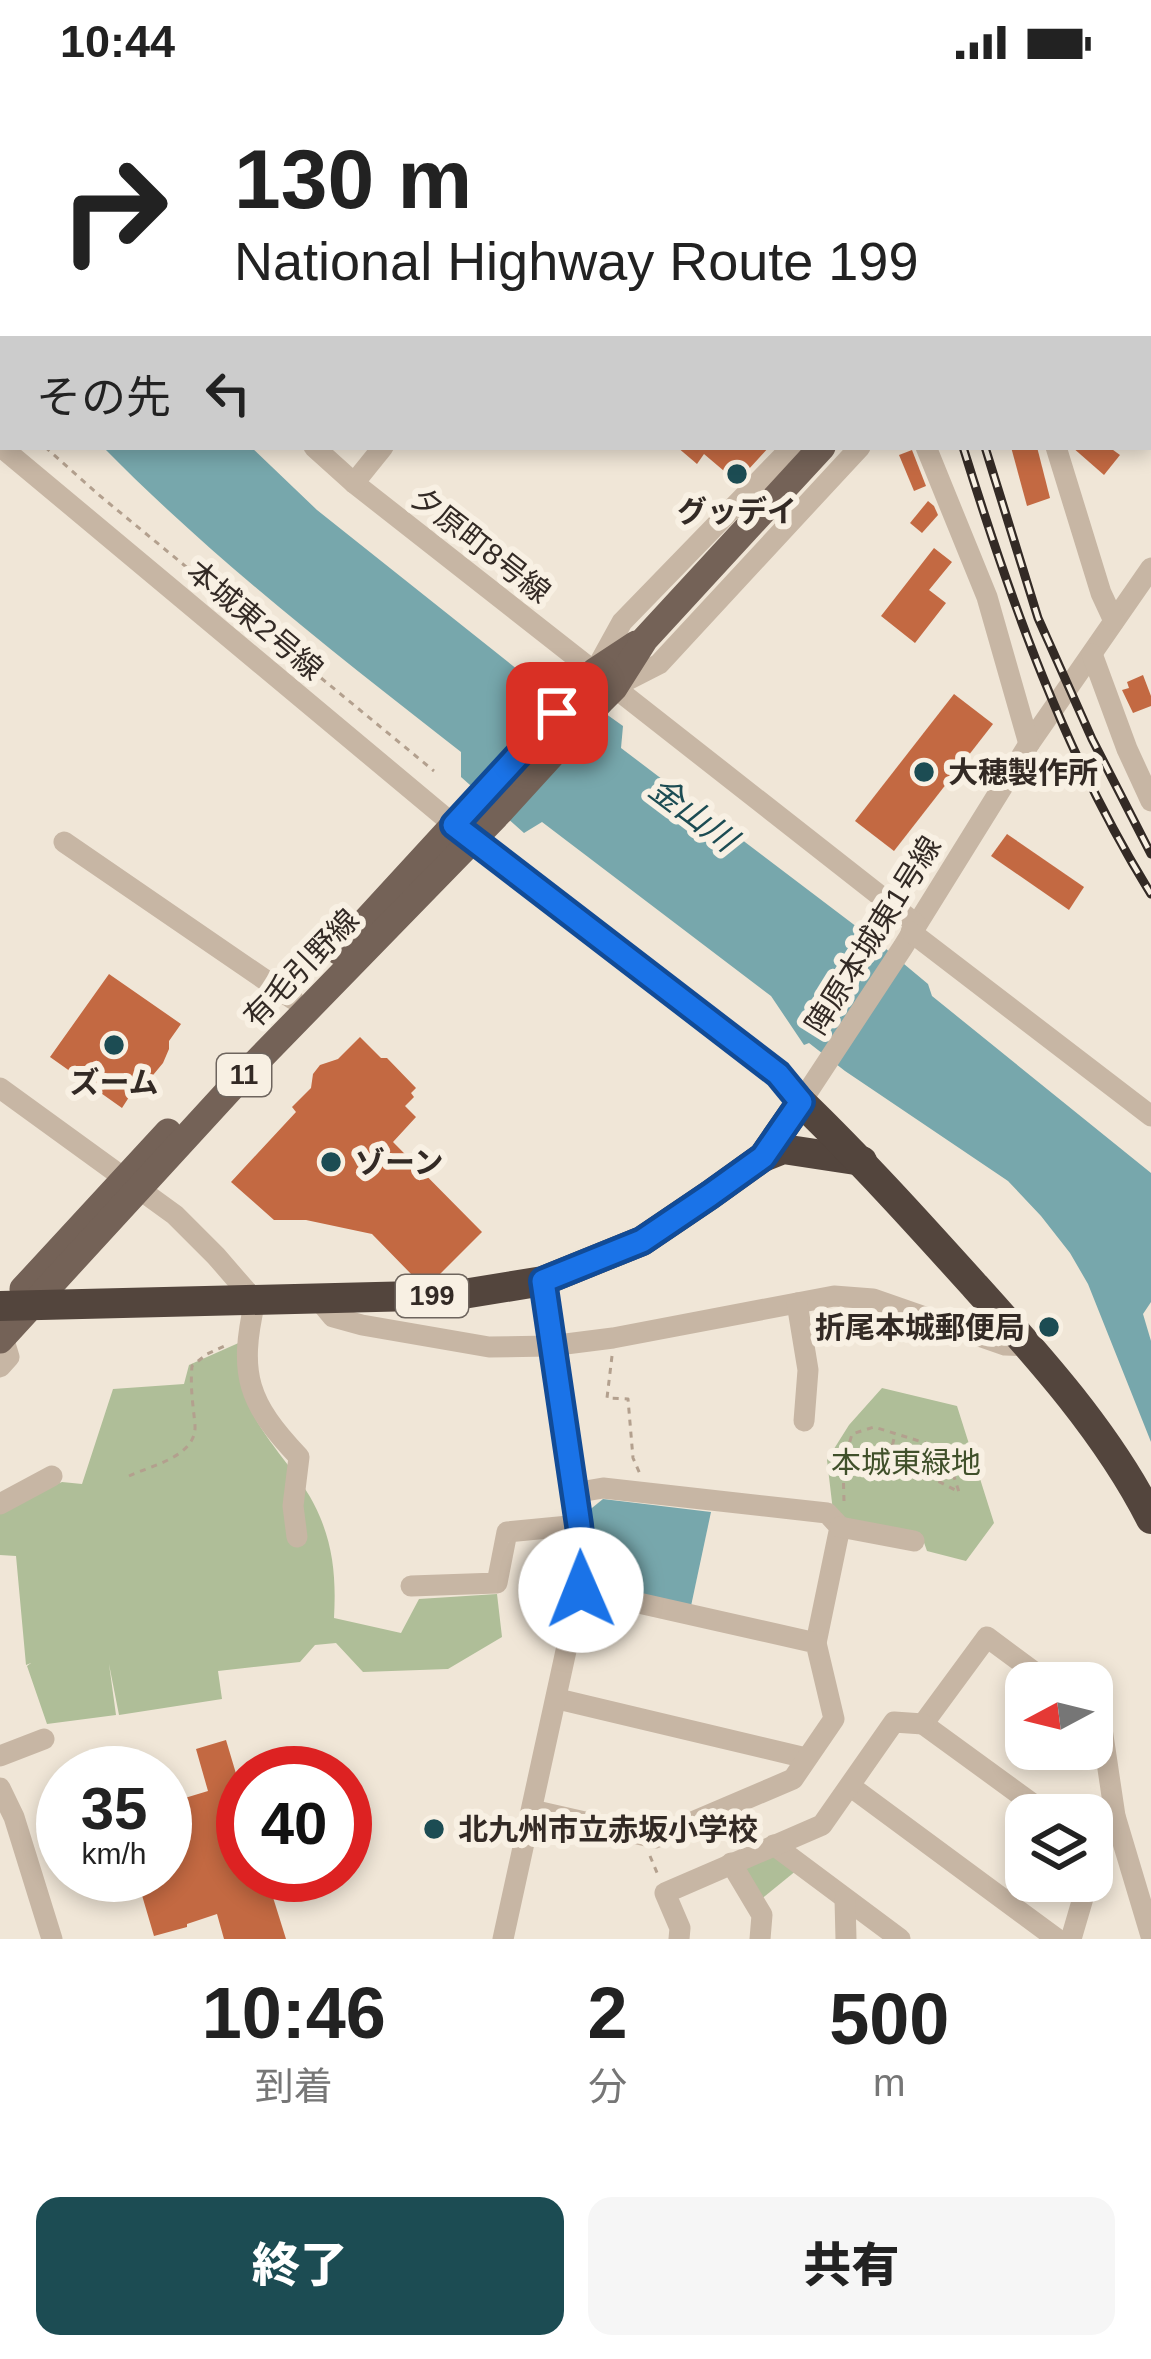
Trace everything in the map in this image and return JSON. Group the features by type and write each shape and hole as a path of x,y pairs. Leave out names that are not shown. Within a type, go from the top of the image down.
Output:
{"highway":[{"name":"199","path":"7,1318 255,1301 457,1295 543,1281 642,1241 763,1157 801,1102"},
{"path":"801,1102 862,1161 1029,1346 1131,1479 1151,1519"},
{"path":"763,1157 784,1149 862,1161"}],"main road":[{"name":"有毛引野線","path":"7,1318 132,1184 293,999 463,832 819,450"},
{"name":"有毛引野線","path":"132,1184 303,1013 463,832"}],"street":[{"name":"本城東2号線","path":"5,450 463,832"},
{"name":"夕原町8号線","path":"317,450 598,686 910,934 1146,1107"},
{"path":"354,483 381,450"},
{"path":"598,686 622,622 789,450"},
{"path":"598,686 659,664 857,450"},
{"path":"927,450 987,597 1029,744"},
{"path":"1057,450 1100,593 1114,621"},
{"name":"陣原本城東1号線","path":"801,1102 1029,744 1114,621 1147,582"},
{"path":"1092,654 1151,802"},
{"path":"463,832 778,1074 801,1102"},
{"path":"64,842 293,999"},
{"path":"0,1088 176,1215 255,1301 247,1336 249,1378 254,1400 299,1457 293,1506 297,1537"},
{"path":"503,1939 584,1573 543,1281"},
{"path":"318,1299 333,1316 362,1325 488,1347 613,1338 834,1296 873,1299 1005,1345 1029,1346"},
{"path":"797,1303 808,1370 804,1421"},
{"path":"0,1367 9,1358 7,1318"},
{"path":"0,1504 52,1476"},
{"path":"574,1493 603,1488 827,1513 837,1524 914,1541"},
{"path":"532,1810 655,1838 793,1779 834,1719 816,1643 837,1524"},
{"path":"411,1586 497,1583 507,1532 579,1525"},
{"path":"581,1590 816,1643"},
{"path":"923,1724 987,1637 1021,1662"},
{"path":"558,1699 806,1758"},
{"path":"679,1939 680,1928 665,1893 822,1825 894,1722 923,1724 1019,1794"},
{"path":"0,1756 44,1738"},
{"path":"1108,1770 1115,1816 1151,1936"},
{"path":"850,1786 1057,1939"},
{"path":"0,1788 14,1817 52,1939"},
{"path":"1113,1820 1115,1816"},
{"path":"774,1845 900,1939"},
{"path":"731,1863 762,1915 760,1939"},
{"path":"845,1900 846,1939"},
{"path":"1071,1939 1082,1902"}],"path":[{"path":"48,450 434,771"},
{"path":"129,1476 182,1452 193,1442 196,1431 189,1390 193,1366 207,1354 247,1336"},
{"path":"613,1347 607,1398 628,1399 633,1459 648,1492"},
{"path":"837,1524 845,1514 843,1466 852,1434 874,1427 945,1449 959,1492 890,1456 895,1434"},
{"path":"640,1834 665,1893"}],"green space":[{"path":"243,1341 240,1374 246,1399 311,1499 325,1529 333,1566 334,1618 401,1633 419,1599 497,1594 502,1637 448,1669 363,1672 336,1643 315,1645 300,1662 218,1671 222,1699 119,1715 109,1664 116,1715 47,1724 27,1666 31,1663 26,1665 16,1556 0,1555 0,1514 19,1500 62,1482 82,1484 113,1389 184,1384 189,1365"},
{"name":"本城東緑地","path":"882,1388 957,1406 994,1523 966,1561 927,1551 921,1534 842,1520 833,1511 827,1460 849,1425"},
{"path":"768,1852 797,1870 760,1900 742,1871"}],"water":[{"name":"金山川","path":"106,450 254,450 317,510 532,681 554,677 623,726 621,748 886,949 928,984 932,996 1151,1173 1151,1302 1143,1314 1151,1341 1151,1442 1088,1284 1070,1253 1008,1181 809,1043 804,1045 771,996 542,822 524,833 461,777 461,752 232,567"},
{"path":"603,1499 711,1512 691,1606 591,1583 587,1512"}],"building":[{"name":"グッデイ","path":"681,450 766,450 737,482 704,454 697,464"},
{"path":"912,450 926,486 914,491 899,455"},
{"path":"1012,450 1038,450 1050,498 1027,506"},
{"path":"1075,450 1113,450 1120,455 1104,475"},
{"path":"928,501 938,515 922,533 910,523"},
{"path":"934,548 952,562 929,590 946,603 915,643 881,616"},
{"path":"1143,675 1151,706 1133,713 1122,690 1129,688 1127,682"},
{"name":"大穂製作所","path":"954,694 993,724 894,851 855,821"},
{"path":"1007,834 1084,887 1069,910 991,856"},
{"name":"ズーム","path":"109,974 181,1024 169,1041 163,1063 122,1108 50,1057"},
{"name":"ゾーン","path":"360,1037 416,1088 405,1106 416,1117 393,1142 482,1232 438,1276 414,1277 372,1234 306,1220 274,1220 231,1182 296,1112 292,1107 311,1088 320,1065 338,1059"},
{"path":"226,1740 228,1746 216,1746 216,1902 274,1902 286,1939 224,1939 217,1914 154,1936 144,1902 192,1902 192,1796 208,1791 196,1749"}],"railway":[{"path":"964,450 1066,733 1151,894"},
{"path":"986,450 1038,618 1151,854"}],"place":[{"name":"グッデイ","path":"737,474"},
{"name":"大穂製作所","path":"924,772"},
{"name":"ズーム","path":"114,1045"},
{"name":"ゾーン","path":"331,1162"},
{"name":"折尾本城郵便局","path":"1049,1327"},
{"name":"北九州市立赤坂小学校","path":"434,1829"}],"route":[{"path":"557,713 454,825 778,1074 801,1102 763,1157 710,1195 642,1241 543,1281 579,1525 581,1590"}]}
